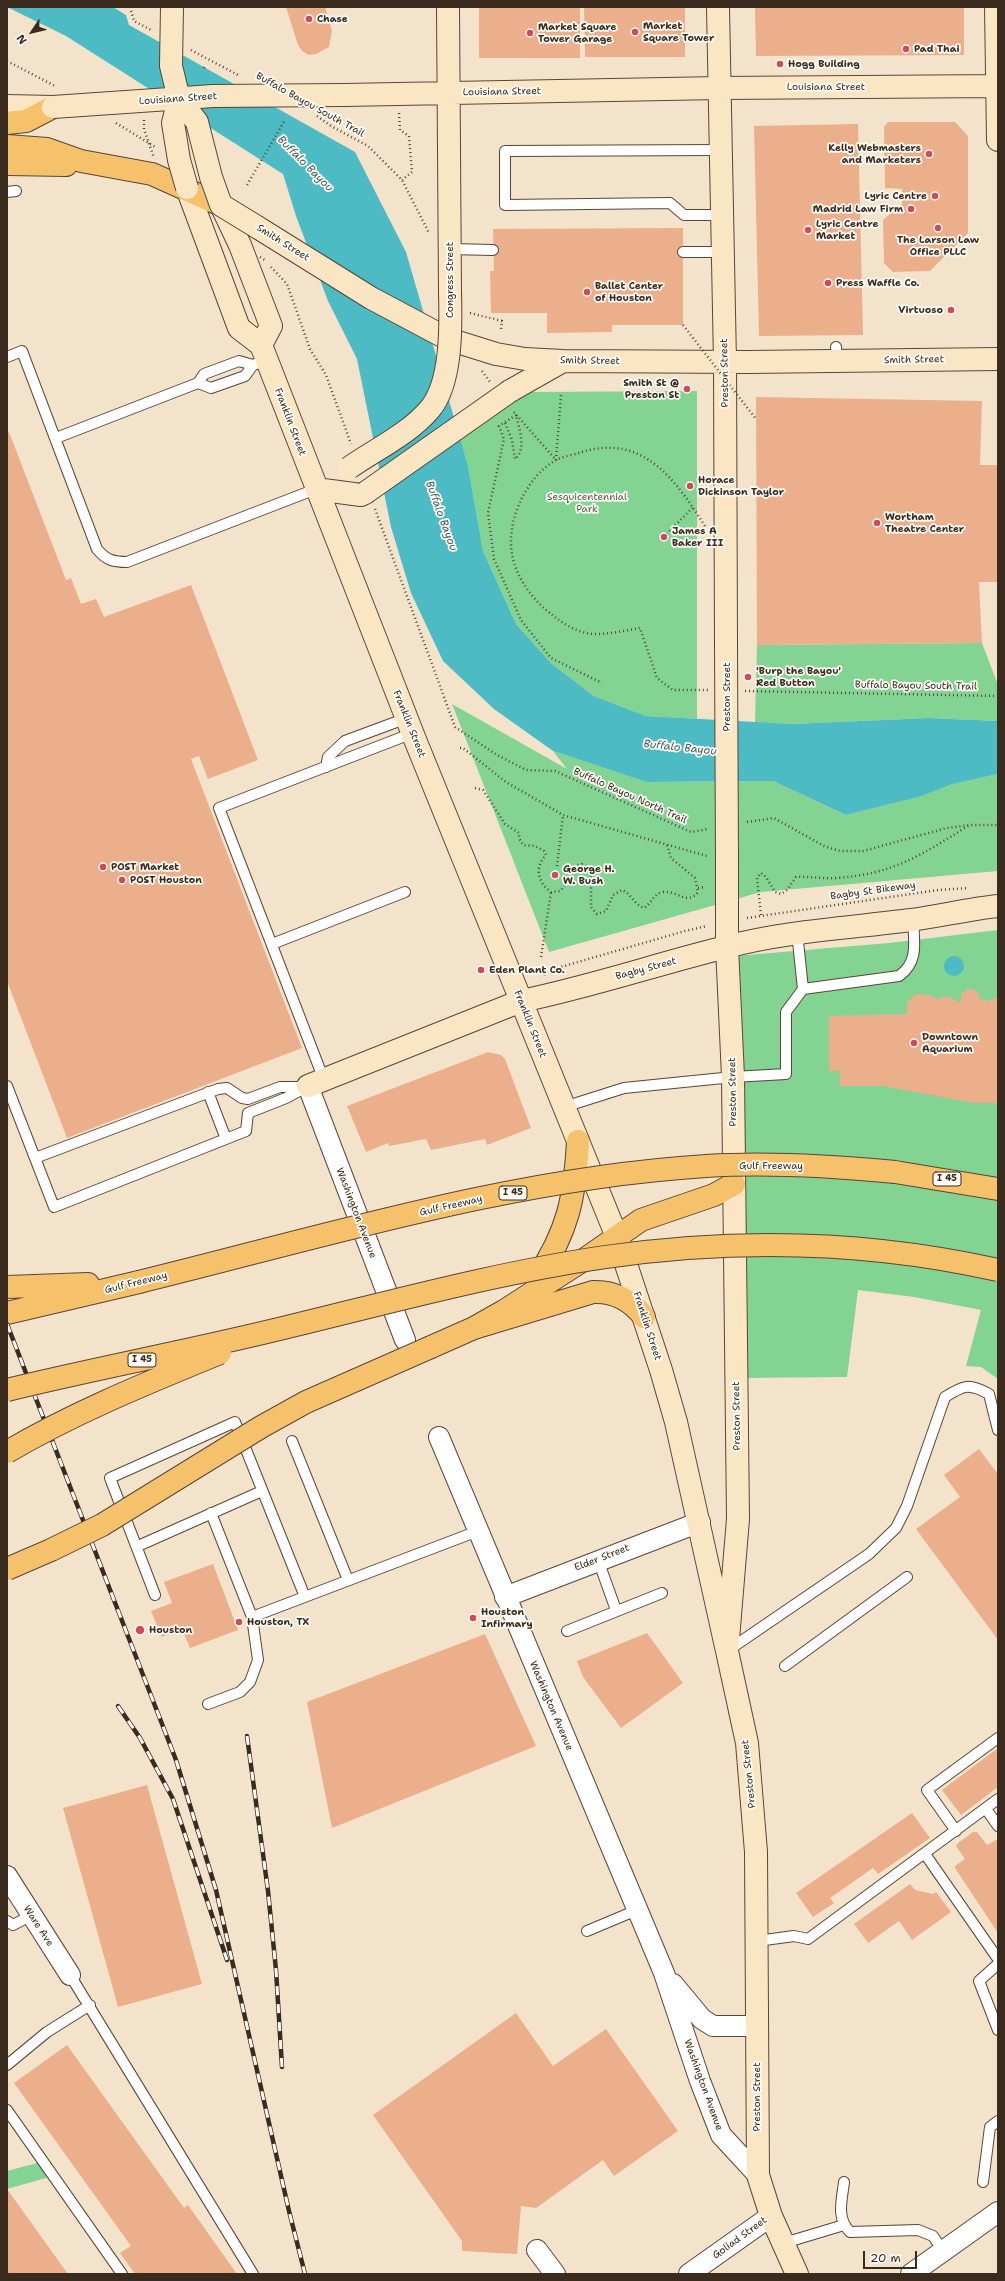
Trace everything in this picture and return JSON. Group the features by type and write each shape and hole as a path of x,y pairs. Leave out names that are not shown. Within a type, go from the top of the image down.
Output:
{"highway":[{"path":"7,123 26,121 53,107"},
{"path":"11,153 152,174 187,188 221,205"},
{"path":"504,1311 532,1285 551,1257 567,1219 576,1182 578,1141"},
{"name":"Gulf Freeway","path":"7,1313 449,1206 506,1194 633,1173 720,1166 771,1164 905,1173 998,1189"},
{"path":"7,1569 51,1550 102,1524 261,1427 306,1402 474,1328 504,1311 617,1238 640,1220 714,1195 734,1184"},
{"name":"I 45","path":"7,1390 277,1330 536,1269 606,1257 716,1246 829,1246 907,1254 998,1270"},
{"path":"7,1287 139,1282"},
{"path":"474,1328 593,1292 612,1293 621,1297 644,1317"},
{"path":"7,1452 43,1431 118,1394 277,1330"}],"main road":[{"path":"172,7 171,66 179,99 197,122 211,177 221,205 258,261 271,326 260,356"},
{"name":"Congress Street","path":"316,489 414,424 431,408 442,386 448,339 450,293 440,245 448,93 448,7"},
{"name":"Preston Street","path":"718,7 725,362 727,947 733,1077 738,1519 727,1651 747,1743 756,1852 758,1941 758,2175"},
{"path":"996,7 998,140"},
{"name":"Louisiana Street","path":"7,106 53,107 213,96 344,96 719,88 998,86"},
{"path":"179,99 172,123 179,160 187,188 239,328 260,356"},
{"name":"Smith Street","path":"221,205 371,298 448,339 496,354 525,359 563,361 725,362 837,354 998,359"},
{"name":"Franklin Street","path":"260,356 316,489 617,1238 644,1317 676,1422 700,1522 727,1651"},
{"path":"316,489 361,495 365,493 511,400 563,361"},
{"name":"Bagby Street","path":"316,1083 521,1001 556,994 727,947 798,932 913,920 977,908 998,906"},
{"name":"Washington Avenue","path":"758,2175 771,2216 797,2274"}],"street":[{"name":"Washington Avenue","path":"316,1083 405,1340"},
{"name":"Washington Avenue","path":"439,1437 664,1973 698,2074 721,2135 758,2175"},
{"name":"Elder Street","path":"506,1597 598,1560 700,1522"},
{"name":"Ware Ave","path":"7,1876 70,1975"},
{"name":"Washington Avenue","path":"664,1973 698,2015 713,2026 757,2026"},
{"path":"911,2274 998,2212"},
{"name":"Goliad Street","path":"689,2274 771,2216"},
{"path":"537,2250 555,2274"}],"lane":[{"path":"720,150 505,151 505,205 670,203 684,215 722,215"},
{"path":"440,245 493,250"},
{"path":"683,252 723,252"},
{"path":"7,357 22,351 97,548 104,557 115,562 127,562 316,489"},
{"path":"198,383 212,388 245,376 260,356"},
{"path":"56,438 198,383 204,374 238,361 260,356"},
{"path":"326,768 328,757 345,742 410,725"},
{"path":"316,1083 272,944 219,808 353,757 356,753 410,725"},
{"path":"272,944 405,892"},
{"path":"803,990 899,976 907,970 912,962 914,949 913,920"},
{"path":"564,1106 624,1088 733,1077 786,1074 786,1012 803,990 798,932"},
{"path":"35,1158 208,1092 227,1088 242,1098 248,1099 280,1087 316,1083"},
{"path":"7,1086 54,1207 246,1131 248,1113 286,1098 316,1083"},
{"path":"208,1092 226,1139"},
{"path":"727,1651 869,1554 896,1528 914,1486 945,1397 960,1388 975,1386 989,1394 998,1430"},
{"path":"155,1595 138,1546 110,1478 235,1422 305,1597"},
{"path":"292,1441 348,1580"},
{"path":"138,1546 262,1490"},
{"path":"208,1704 240,1692 250,1682 258,1660 252,1617 211,1513"},
{"path":"252,1617 478,1531"},
{"path":"598,1560 616,1610"},
{"path":"785,1666 907,1577"},
{"path":"566,1631 662,1593"},
{"path":"956,1831 927,1790 998,1738"},
{"path":"758,1941 794,1936 808,1939 998,1800"},
{"path":"986,1808 998,1826"},
{"path":"925,1854 998,1959"},
{"path":"587,1930 637,1910"},
{"path":"7,1921 14,1924 32,1915"},
{"path":"998,1964 979,1981 998,2030"},
{"path":"70,1975 90,2005 146,2102 254,2274"},
{"path":"7,2065 47,2032 90,2005"},
{"path":"7,2110 122,2274"},
{"path":"983,2182 990,2127 998,2121"},
{"path":"844,2182 840,2211 844,2226 850,2232 918,2230 933,2236 943,2251"},
{"path":"784,2243 844,2226"}],"path":[{"path":"130,7 134,21 155,32"},
{"name":"Buffalo Bayou South Trail","path":"184,47 240,76"},
{"name":"Buffalo Bayou South Trail","path":"311,113 331,126 368,146 402,180 440,245"},
{"path":"144,120 144,129 154,158"},
{"path":"247,184 284,120"},
{"path":"400,130 409,136 412,172 402,180"},
{"path":"466,312 502,321 501,329"},
{"path":"683,325 756,419"},
{"path":"556,460 561,395"},
{"path":"505,423 512,440 515,459 519,455 521,447 516,415 511,400"},
{"path":"516,415 556,460"},
{"path":"516,415 499,426 504,439 488,513 494,559 521,620 551,658 602,683"},
{"path":"709,532 684,494 660,467 642,455 612,447 595,449 556,460 538,476 521,499 513,524 512,554 521,578 536,602 565,624 586,633 615,633 640,628 657,678 673,690 712,690"},
{"path":"664,537 693,507"},
{"name":"Buffalo Bayou South Trail","path":"744,691 998,696"},
{"path":"460,748 463,748 506,782 563,815 702,854"},
{"name":"Buffalo Bayou North Trail","path":"555,771 691,832 713,828"},
{"path":"475,788 483,790 505,824 519,833 519,838 523,845 541,848 544,851 546,855 539,864 539,875 545,887 551,892"},
{"path":"557,866 563,815"},
{"path":"743,822 774,818 824,846 840,851 863,851 947,828 970,825 998,825"},
{"path":"761,915 757,878 761,873 766,876 775,892 781,894 787,890 796,877 837,878 884,870 919,856 970,825"},
{"path":"551,892 560,890 567,885 572,877 572,867 582,864 588,867 591,875 591,906 597,914 606,911 613,895 622,890 629,893 636,905 644,908 654,897 663,892 671,892 687,899 694,896 698,892 698,888 692,873 671,858 667,844"},
{"path":"698,888 705,887"},
{"name":"Bagby St Bikeway","path":"751,917 938,890 972,888"},
{"path":"541,957 551,892"},
{"path":"541,977 547,971 684,930 707,926"}],"green space":[{"name":"Sesquicentennial Park","path":"697,391 697,719 646,716 594,696 552,664 516,624 483,551 468,466 458,433 528,392"},
{"path":"982,643 998,685 998,721 929,718 791,724 755,723 757,645"},
{"path":"452,704 567,769 553,751 646,782 773,781 846,815 919,797 953,784 998,774 998,871 761,892 549,952"},
{"name":"Downtown Aquarium","path":"998,930 998,1379 981,1367 966,1366 981,1310 914,1297 858,1290 847,1377 742,1378 735,956 889,943"},
{"path":"41,2162 47,2175 46,2178 7,2189 7,2171"}],"water":[{"name":"Buffalo Bayou","path":"7,7 113,7 126,15 129,25 355,152 406,252 468,466 483,551 516,624 552,664 594,696 646,716 791,724 929,718 998,721 998,774 953,784 919,797 846,815 773,781 646,782 553,751 494,709 443,661 411,593 391,527 357,359 328,301 296,216 283,174 66,36"},
{"path":"950,956 958,956 964,962 964,970 958,976 950,976 944,970 944,962"}],"building":[{"name":"Chase","path":"286,7 325,7 332,31 329,47 316,54 309,55 302,51 298,45"},
{"name":"Market Square Tower Garage","path":"479,7 580,7 580,58 479,58"},
{"name":"Market Square Tower","path":"584,7 685,7 685,57 585,57"},
{"path":"755,7 964,7 964,55 756,56"},
{"name":"Lyric Centre","path":"888,122 955,122 968,136 968,233 930,271 893,272 884,263 883,220 902,204 902,189 885,188 884,127"},
{"name":"Lyric Centre Market","path":"858,124 863,335 759,336 754,126"},
{"name":"Ballet Center of Houston","path":"683,228 683,325 612,325 612,332 547,333 547,313 491,313 490,271 494,271 493,229"},
{"name":"Wortham Theatre Center","path":"756,397 982,401 980,465 998,465 998,582 979,582 982,643 757,645"},
{"name":"POST Houston","path":"9,432 66,580 71,578 81,604 96,599 104,617 191,585 258,760 208,779 199,756 191,759 302,1048 67,1138 7,981 7,433"},
{"name":"Downtown Aquarium","path":"970,988 978,992 980,999 988,1001 998,997 998,1103 974,1103 883,1086 840,1086 840,1071 829,1071 829,1016 907,1014 907,1002 916,994 931,995 937,1000 944,997 950,997 961,1003 961,994"},
{"path":"488,1052 501,1055 505,1059 531,1128 487,1145 485,1139 431,1150 426,1139 389,1146 388,1143 366,1152 347,1106"},
{"path":"979,1449 998,1474 998,1640 916,1529 960,1497 944,1475"},
{"name":"Houston","path":"213,1564 238,1630 190,1648 182,1629 162,1637 151,1611 172,1603 164,1582"},
{"path":"647,1633 683,1683 621,1728 583,1677 577,1661"},
{"path":"485,1634 536,1746 332,1828 307,1702"},
{"path":"998,1748 998,1787 961,1815 942,1790"},
{"path":"147,1785 202,1984 118,2007 63,1808"},
{"path":"912,1813 930,1838 878,1874 873,1868 830,1898 834,1903 813,1917 796,1893"},
{"path":"973,1832 977,1832 987,1845 998,1839 998,1933 955,1868 955,1866 965,1859 956,1846"},
{"path":"910,1884 915,1890 933,1894 936,1892 951,1912 912,1940 899,1921 868,1943 854,1924"},
{"path":"516,2013 553,2066 606,2029 678,2131 614,2176 603,2160 536,2208 521,2206 517,2254 462,2251 462,2241 373,2115"},
{"path":"67,2045 184,2208 188,2205 237,2274 135,2274 120,2253 131,2246 14,2083"},
{"path":"7,2189 68,2274 7,2274"}],"railway":[{"path":"7,1324 176,1760 216,1890 289,2211 305,2274"},
{"path":"118,1706 140,1738 173,1799 227,1960"},
{"path":"247,1736 268,1891 276,1970 282,2067"}],"place":[{"name":"Chase","path":"309,19"},
{"name":"Market Square Tower","path":"635,32"},
{"name":"Market Square Tower Garage","path":"530,33"},
{"name":"Pad Thai","path":"906,49"},
{"name":"Hogg Building","path":"780,64"},
{"name":"Kelly Webmasters and Marketers","path":"929,154"},
{"name":"Lyric Centre","path":"935,196"},
{"name":"Madrid Law Firm","path":"911,209"},
{"name":"The Larson Law Office PLLC","path":"938,228"},
{"name":"Lyric Centre Market","path":"808,230"},
{"name":"Press Waffle Co.","path":"828,283"},
{"name":"Ballet Center of Houston","path":"587,292"},
{"name":"Virtuoso","path":"951,310"},
{"name":"Smith St @ Preston St","path":"687,389"},
{"name":"Horace Dickinson Taylor","path":"690,486"},
{"name":"Wortham Theatre Center","path":"877,523"},
{"name":"James A Baker III","path":"664,537"},
{"name":"'Burp the Bayou' Red Button","path":"748,677"},
{"name":"POST Market","path":"103,867"},
{"name":"George H. W. Bush","path":"555,875"},
{"name":"POST Houston","path":"122,880"},
{"name":"Eden Plant Co.","path":"481,970"},
{"name":"Downtown Aquarium","path":"914,1043"},
{"name":"Houston Infirmary","path":"473,1618"},
{"name":"Houston, TX","path":"239,1622"},
{"name":"Houston","path":"140,1630"}]}
